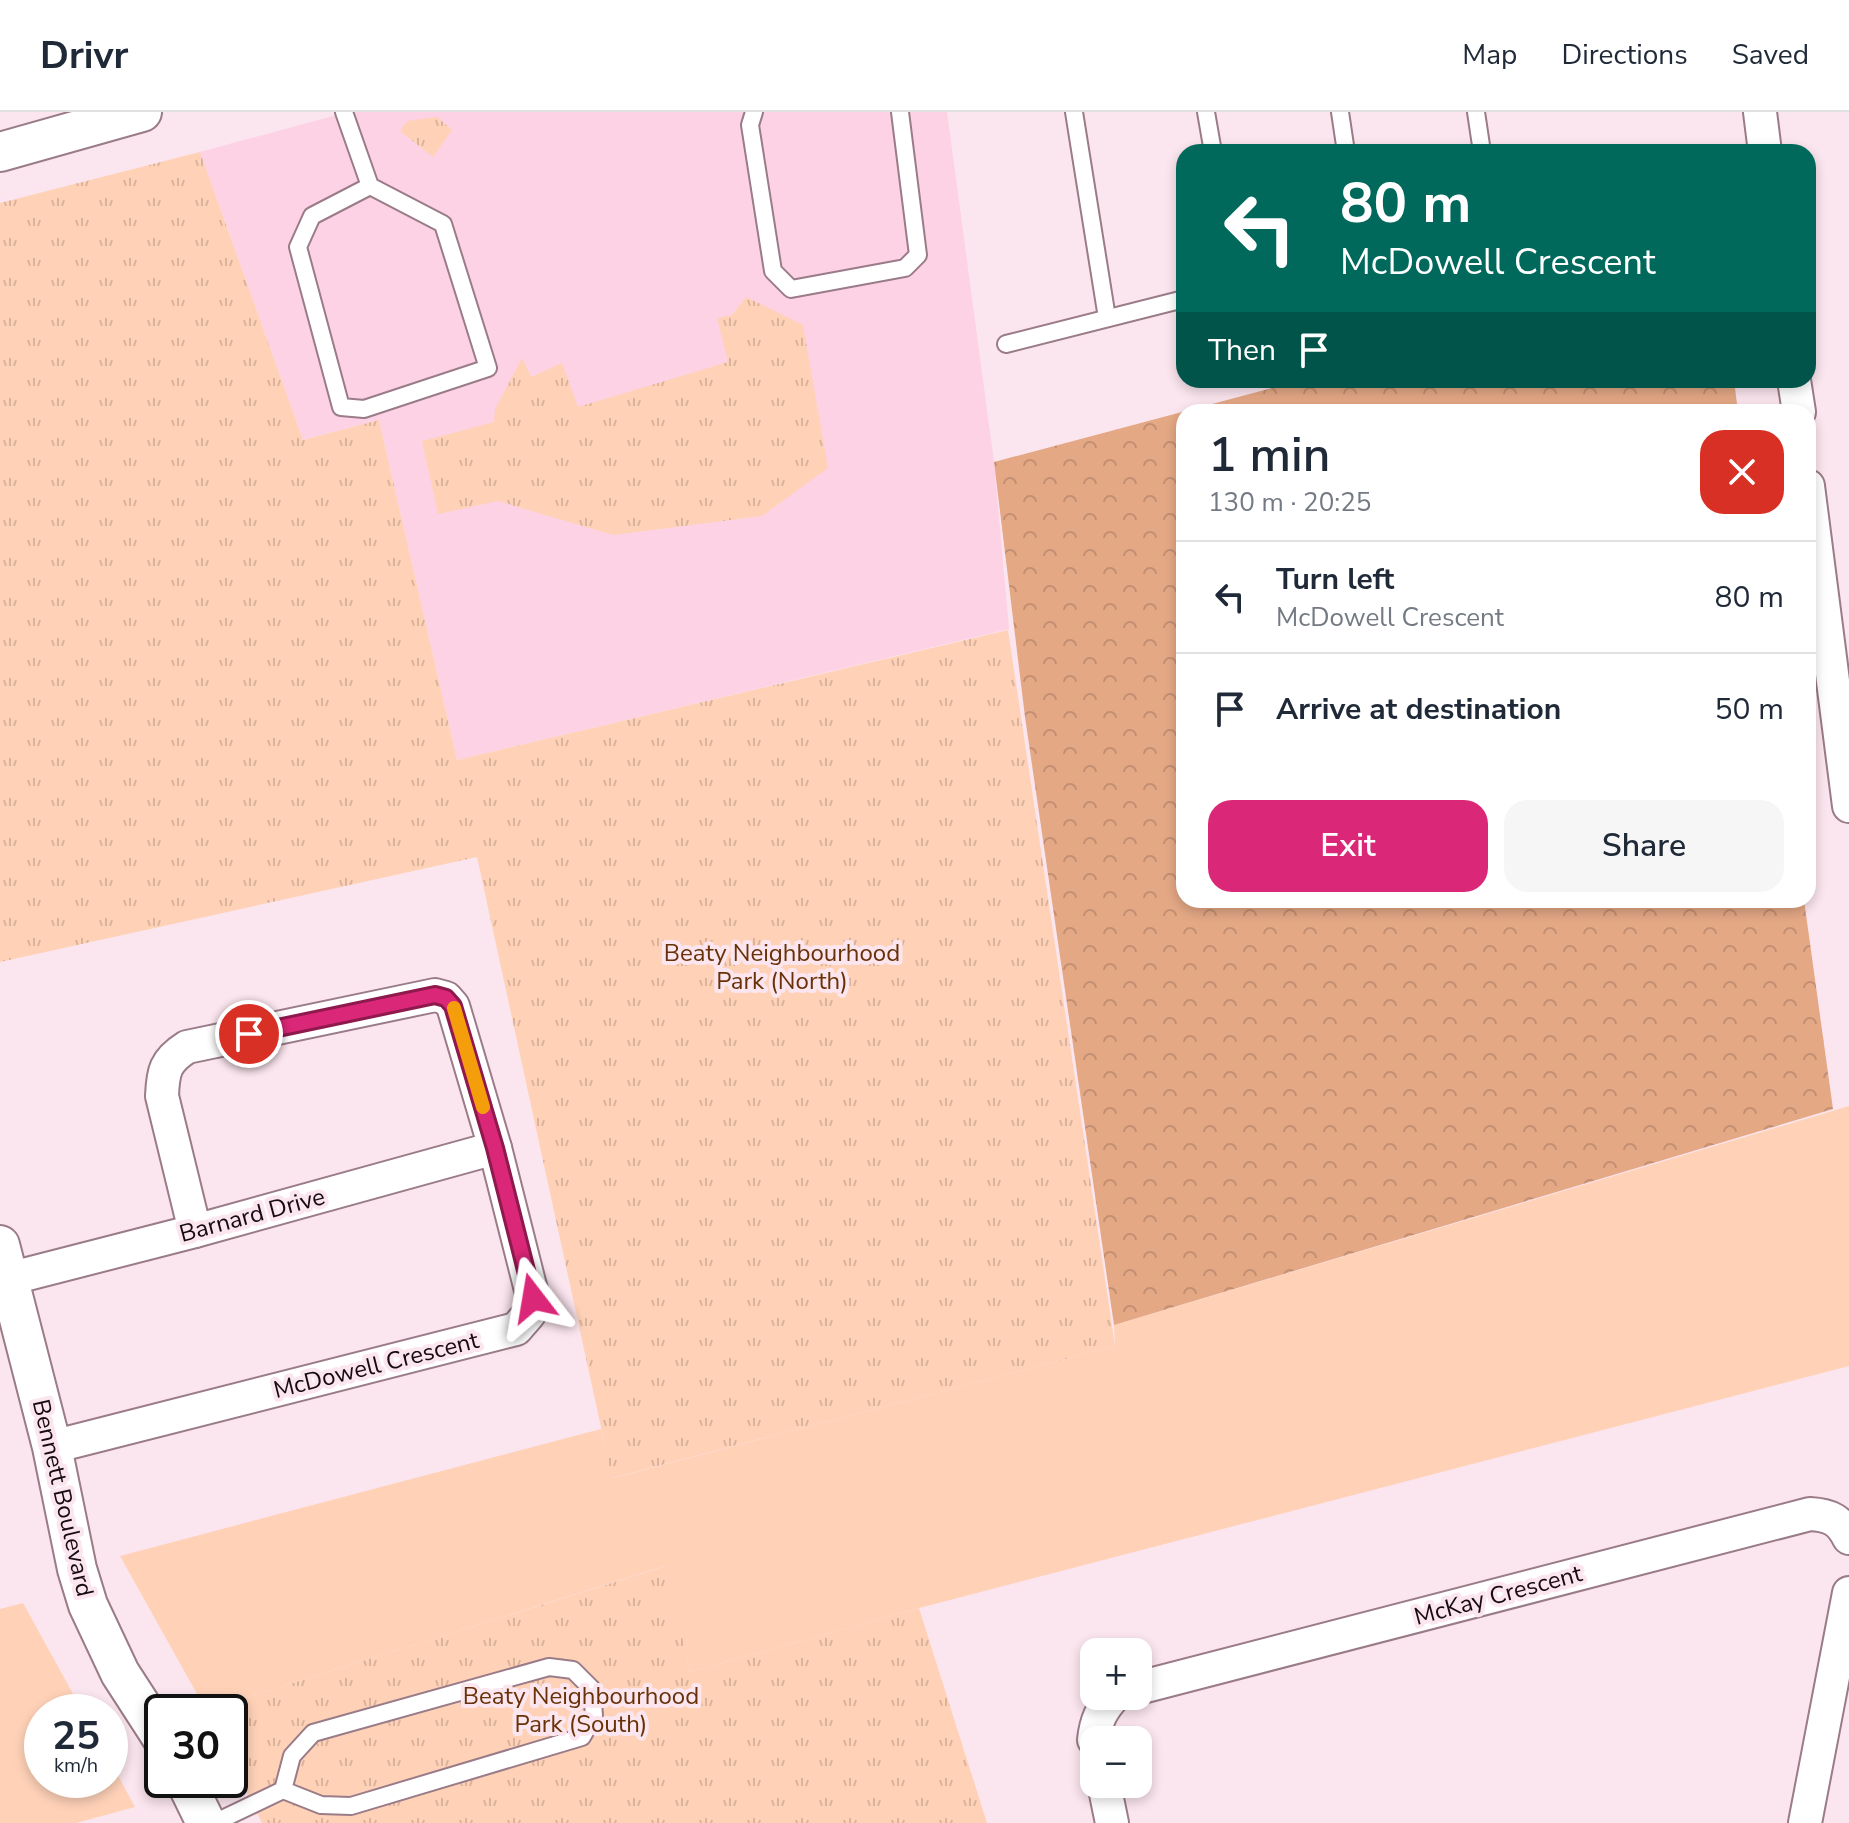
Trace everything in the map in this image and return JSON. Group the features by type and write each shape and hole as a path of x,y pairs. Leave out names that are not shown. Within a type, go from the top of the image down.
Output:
{"street":[{"path":"0,152 142,112"},
{"path":"1760,112 1764,144"},
{"path":"1816,548 1849,806"},
{"name":"McDowell Crescent","path":"52,1447 516,1329 529,1314 533,1298 495,1148 453,1006 446,998 435,995 187,1047 175,1055 163,1073 162,1096 195,1231"},
{"name":"Barnard Drive","path":"4,1262 195,1231 495,1148"},
{"name":"Bennett Boulevard","path":"4,1262 52,1447 77,1569 88,1605 120,1673 144,1710"},
{"name":"McKay Crescent","path":"1152,1684 1810,1514 1826,1515 1842,1524 1849,1538"},
{"path":"1805,1823 1849,1593"},
{"path":"194,1798 206,1823"},
{"path":"1107,1798 1112,1823"}],"lane":[{"path":"344,112 370,186 443,224 488,368 364,409 341,407 298,247 312,216 370,186"},
{"path":"754,112 750,125 773,271 791,289 905,268 918,255 900,112"},
{"path":"1074,112 1107,318"},
{"path":"1206,112 1212,144"},
{"path":"1340,112 1345,144"},
{"path":"1476,112 1481,144"},
{"path":"1006,344 1176,301"},
{"path":"214,1823 283,1790 321,1805 351,1806 582,1737 594,1716 592,1689 573,1670 549,1667 313,1733 292,1756 283,1790"}],"shaded area":[{"path":"348,112 947,112 994,462 1009,629 457,760 379,420 303,440 200,152"}],"green space":[{"path":"437,117 452,130 433,157 400,131 407,121"},
{"name":"Beaty Neighbourhood Park (North)","path":"200,152 303,440 379,420 457,760 1008,630 1115,1346 612,1478 477,857 0,962 0,203"},
{"path":"746,297 803,325 828,468 762,516 613,535 498,501 438,514 422,441 494,422 495,409 522,358 531,377 562,363 578,407 728,362 717,318 732,315"},
{"path":"1272,388 1735,388 1737,404 1212,404"},
{"path":"1176,414 1176,908 1805,908 1833,1109 1114,1325 1025,717 994,462"},
{"path":"1849,1106 1849,1366 919,1608 690,1672 665,1566 248,1697 248,1694 197,1694 120,1556 601,1429 613,1478 1115,1346 1114,1325"},
{"name":"Beaty Neighbourhood Park (South)","path":"666,1566 690,1672 919,1608 987,1823 262,1823 248,1795 248,1697"},
{"path":"23,1603 73,1694 24,1694 24,1798 128,1798 128,1794 135,1807 76,1823 0,1823 0,1609"}],"slow traffic":[{"path":"454,1008 483,1107"}],"route":[{"path":"249,1034 435,995 446,998 453,1006 495,1148 533,1298"}]}
